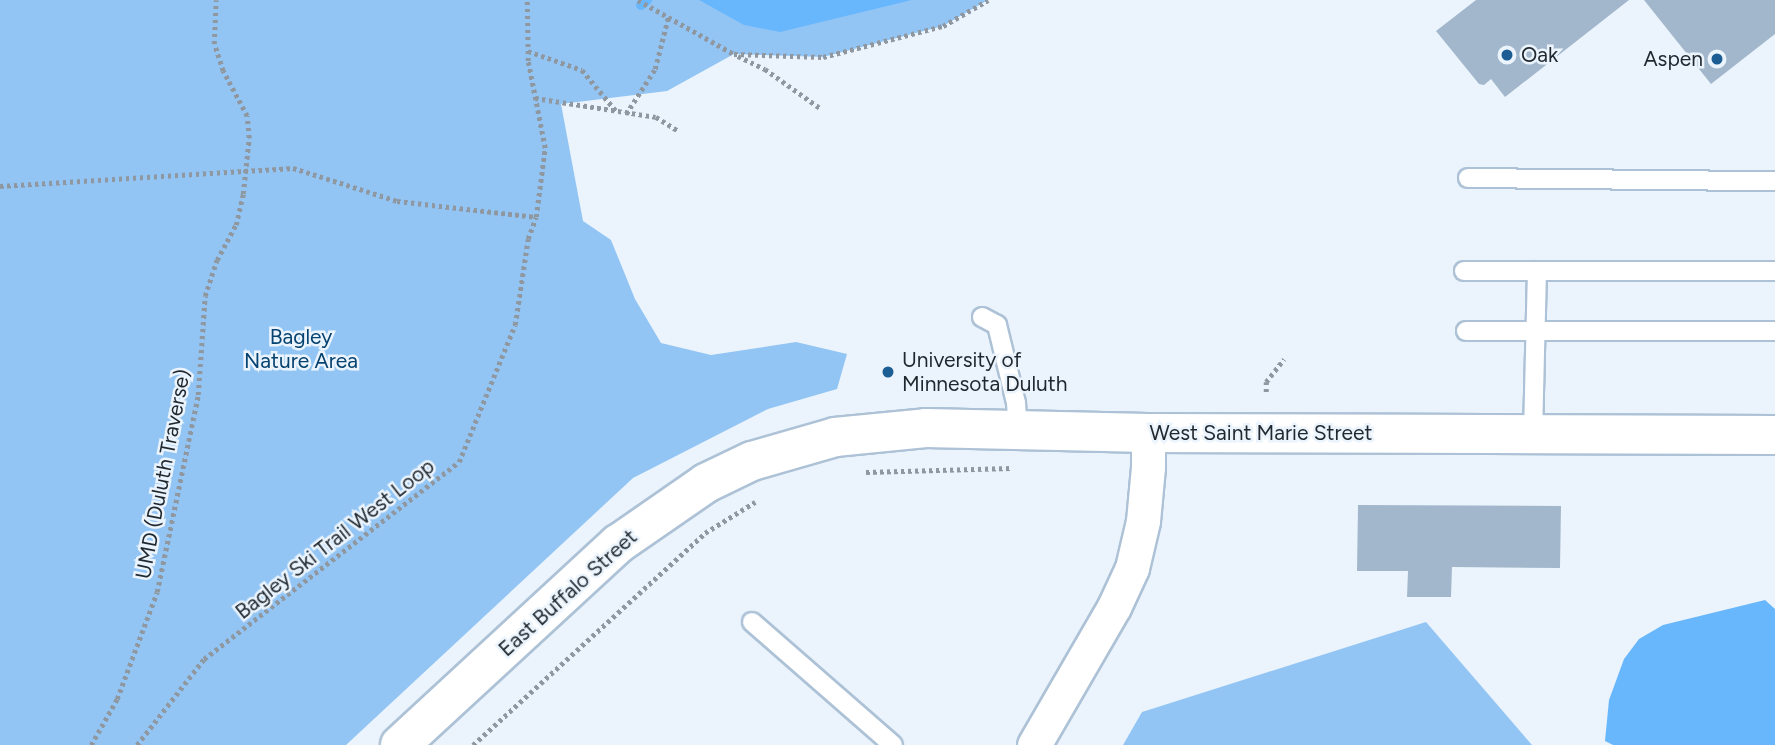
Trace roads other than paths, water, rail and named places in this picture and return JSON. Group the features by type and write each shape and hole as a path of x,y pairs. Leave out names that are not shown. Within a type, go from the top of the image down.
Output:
{"street":[{"name":"West Saint Marie Street","path":"752,461 835,437 926,428 1148,433 1775,435"},
{"path":"1034,745 1114,607 1132,568 1143,521 1149,467 1148,433"},
{"name":"East Buffalo Street","path":"400,745 618,544 706,483 752,461"}],"lane":[{"path":"1468,178 1775,181"},
{"path":"1464,271 1775,271"},
{"path":"1533,434 1537,271"},
{"path":"982,317 997,325 1016,403 1018,430"},
{"path":"1466,331 1775,331"},
{"path":"752,622 893,745"}],"waterway":[{"path":"641,5 647,0"}],"place":[{"name":"Oak","path":"1507,55"},
{"name":"Aspen","path":"1717,59"},
{"name":"University of Minnesota Duluth","path":"888,372"}],"park label":[{"name":"Bagley Nature Area","path":"301,349"}]}
